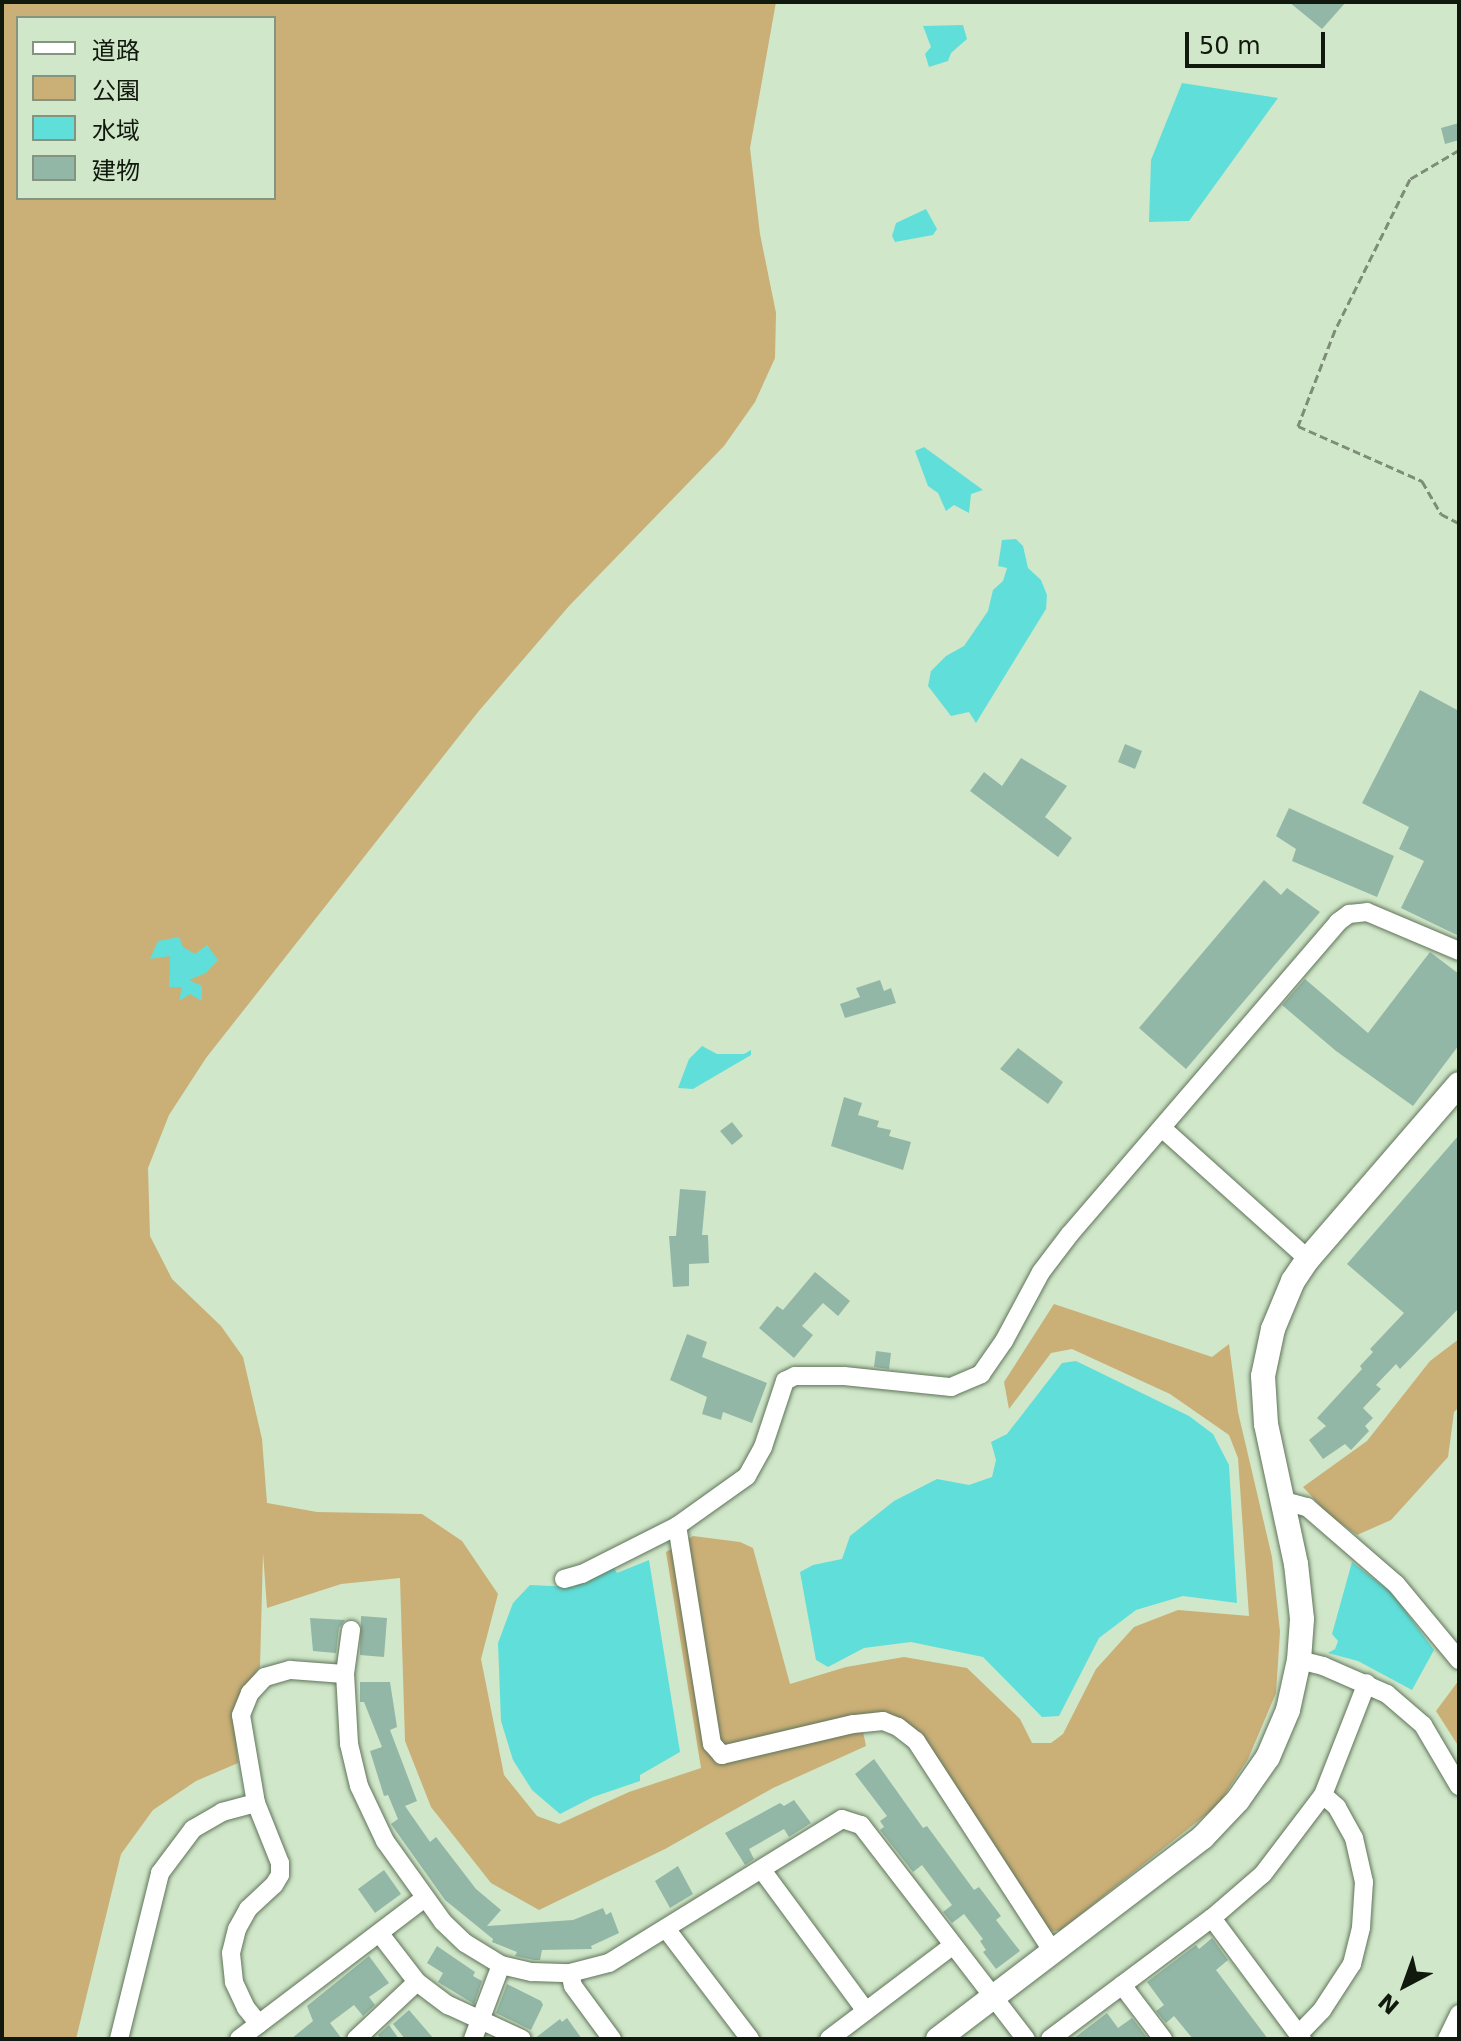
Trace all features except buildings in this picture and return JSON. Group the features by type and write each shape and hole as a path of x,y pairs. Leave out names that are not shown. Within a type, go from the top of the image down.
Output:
{"street":[{"path":"564,1579 582,1574 677,1526 747,1476 763,1447 785,1381 795,1376 844,1376 951,1387 981,1374 1004,1341 1041,1272 1338,922 1349,914 1367,912 1459,951"},
{"path":"938,2039 1203,1837 1238,1800 1268,1757 1288,1710 1299,1660 1302,1619 1284,1501 1266,1424 1263,1376 1273,1329 1293,1281 1308,1259 1459,1084"},
{"path":"1162,1128 1308,1259"},
{"path":"1284,1501 1307,1507 1396,1584 1459,1660"},
{"path":"677,1526 712,1744 722,1755 853,1724 883,1721 898,1727 916,1741 1053,1952"},
{"path":"351,1630 345,1674 349,1744 359,1786 385,1841 425,1898 465,1943 501,1965 532,1972 570,1973 609,1963 667,1930 842,1819 861,1825 1026,2039"},
{"path":"1299,1660 1367,1683 1387,1694 1423,1725 1459,1786"},
{"path":"259,2024 246,2008 234,1982 231,1953 237,1929 248,1909 280,1875 280,1863 256,1803 241,1715 250,1693 265,1677 290,1670 345,1674"},
{"path":"1050,2039 1212,1918 1263,1874 1323,1795 1367,1683"},
{"path":"1212,1918 1300,2037 1352,1964 1361,1927 1364,1882 1354,1838 1337,1807 1323,1795"},
{"path":"119,2039 160,1873 193,1829 222,1812 256,1803"},
{"path":"762,1870 866,2011"},
{"path":"239,2039 425,1898"},
{"path":"667,1930 750,2039"},
{"path":"380,1934 417,1982 448,2005 522,2039"},
{"path":"829,2039 952,1946"},
{"path":"473,2039 501,1965"},
{"path":"570,1973 573,1986 612,2039"},
{"path":"356,2039 417,1982"},
{"path":"1122,1985 1163,2039"},
{"path":"1447,2039 1459,2014"}],"path":[{"path":"1459,150 1435,161 1410,179 1335,330 1298,426 1422,481 1441,514 1459,523"}],"green space":[{"path":"2,2 776,2 750,148 760,234 776,313 775,358 755,402 724,446 569,606 478,712 206,1058 169,1115 148,1168 150,1236 172,1279 221,1326 243,1357 262,1439 267,1503 317,1512 422,1514 462,1541 498,1594 481,1659 504,1775 537,1816 559,1824 629,1792 701,1768 666,1552 693,1536 740,1542 753,1548 790,1684 846,1667 904,1657 967,1668 1020,1719 1032,1743 1051,1743 1063,1734 1096,1669 1134,1627 1178,1610 1249,1616 1238,1458 1229,1435 1170,1394 1072,1349 1051,1353 1009,1409 1004,1382 1054,1304 1212,1357 1229,1344 1238,1412 1272,1557 1280,1632 1276,1693 1248,1759 1218,1805 1061,1930 1047,1932 917,1734 860,1717 866,1746 773,1788 665,1849 539,1910 491,1883 431,1807 405,1741 400,1578 341,1584 267,1608 263,1553 260,1667 240,1694 234,1718 238,1763 196,1781 153,1810 121,1854 76,2039 2,2039"},
{"path":"1459,1339 1459,1407 1454,1412 1448,1457 1391,1520 1357,1535 1328,1514 1303,1487 1367,1441 1430,1361"},
{"path":"1459,1680 1459,1747 1436,1711"}],"water":[{"path":"963,25 967,39 951,53 948,61 929,67 925,54 931,47 923,26"},
{"path":"1182,83 1278,98 1189,221 1149,222 1151,160"},
{"path":"926,209 937,229 933,235 895,242 892,236 896,223"},
{"path":"924,447 983,490 971,494 969,513 954,505 946,511 938,493 928,486 915,451"},
{"path":"1016,539 1023,546 1028,568 1041,580 1047,595 1046,609 976,723 969,712 951,716 928,686 931,671 946,656 964,646 988,611 993,590 1003,581 1007,568 998,566 1002,540"},
{"path":"179,937 183,947 195,954 207,945 218,960 206,973 189,980 202,986 202,1001 190,994 179,1001 182,987 169,987 170,956 150,959 158,941"},
{"path":"702,1046 717,1054 744,1054 751,1050 751,1055 693,1089 678,1088 689,1059"},
{"path":"1076,1361 1189,1416 1213,1434 1229,1465 1237,1603 1183,1596 1136,1610 1099,1638 1059,1716 1042,1717 983,1657 911,1642 864,1648 828,1667 816,1660 800,1572 813,1565 842,1559 850,1536 894,1501 937,1479 969,1485 992,1477 996,1460 991,1442 1007,1434 1062,1363"},
{"path":"649,1560 680,1752 640,1775 640,1781 593,1797 560,1814 532,1790 513,1760 501,1721 498,1643 513,1603 530,1585 573,1587 613,1566 617,1573"},
{"path":"1352,1562 1392,1593 1434,1650 1412,1690 1358,1661 1328,1653 1335,1649 1338,1641 1332,1634"}]}
